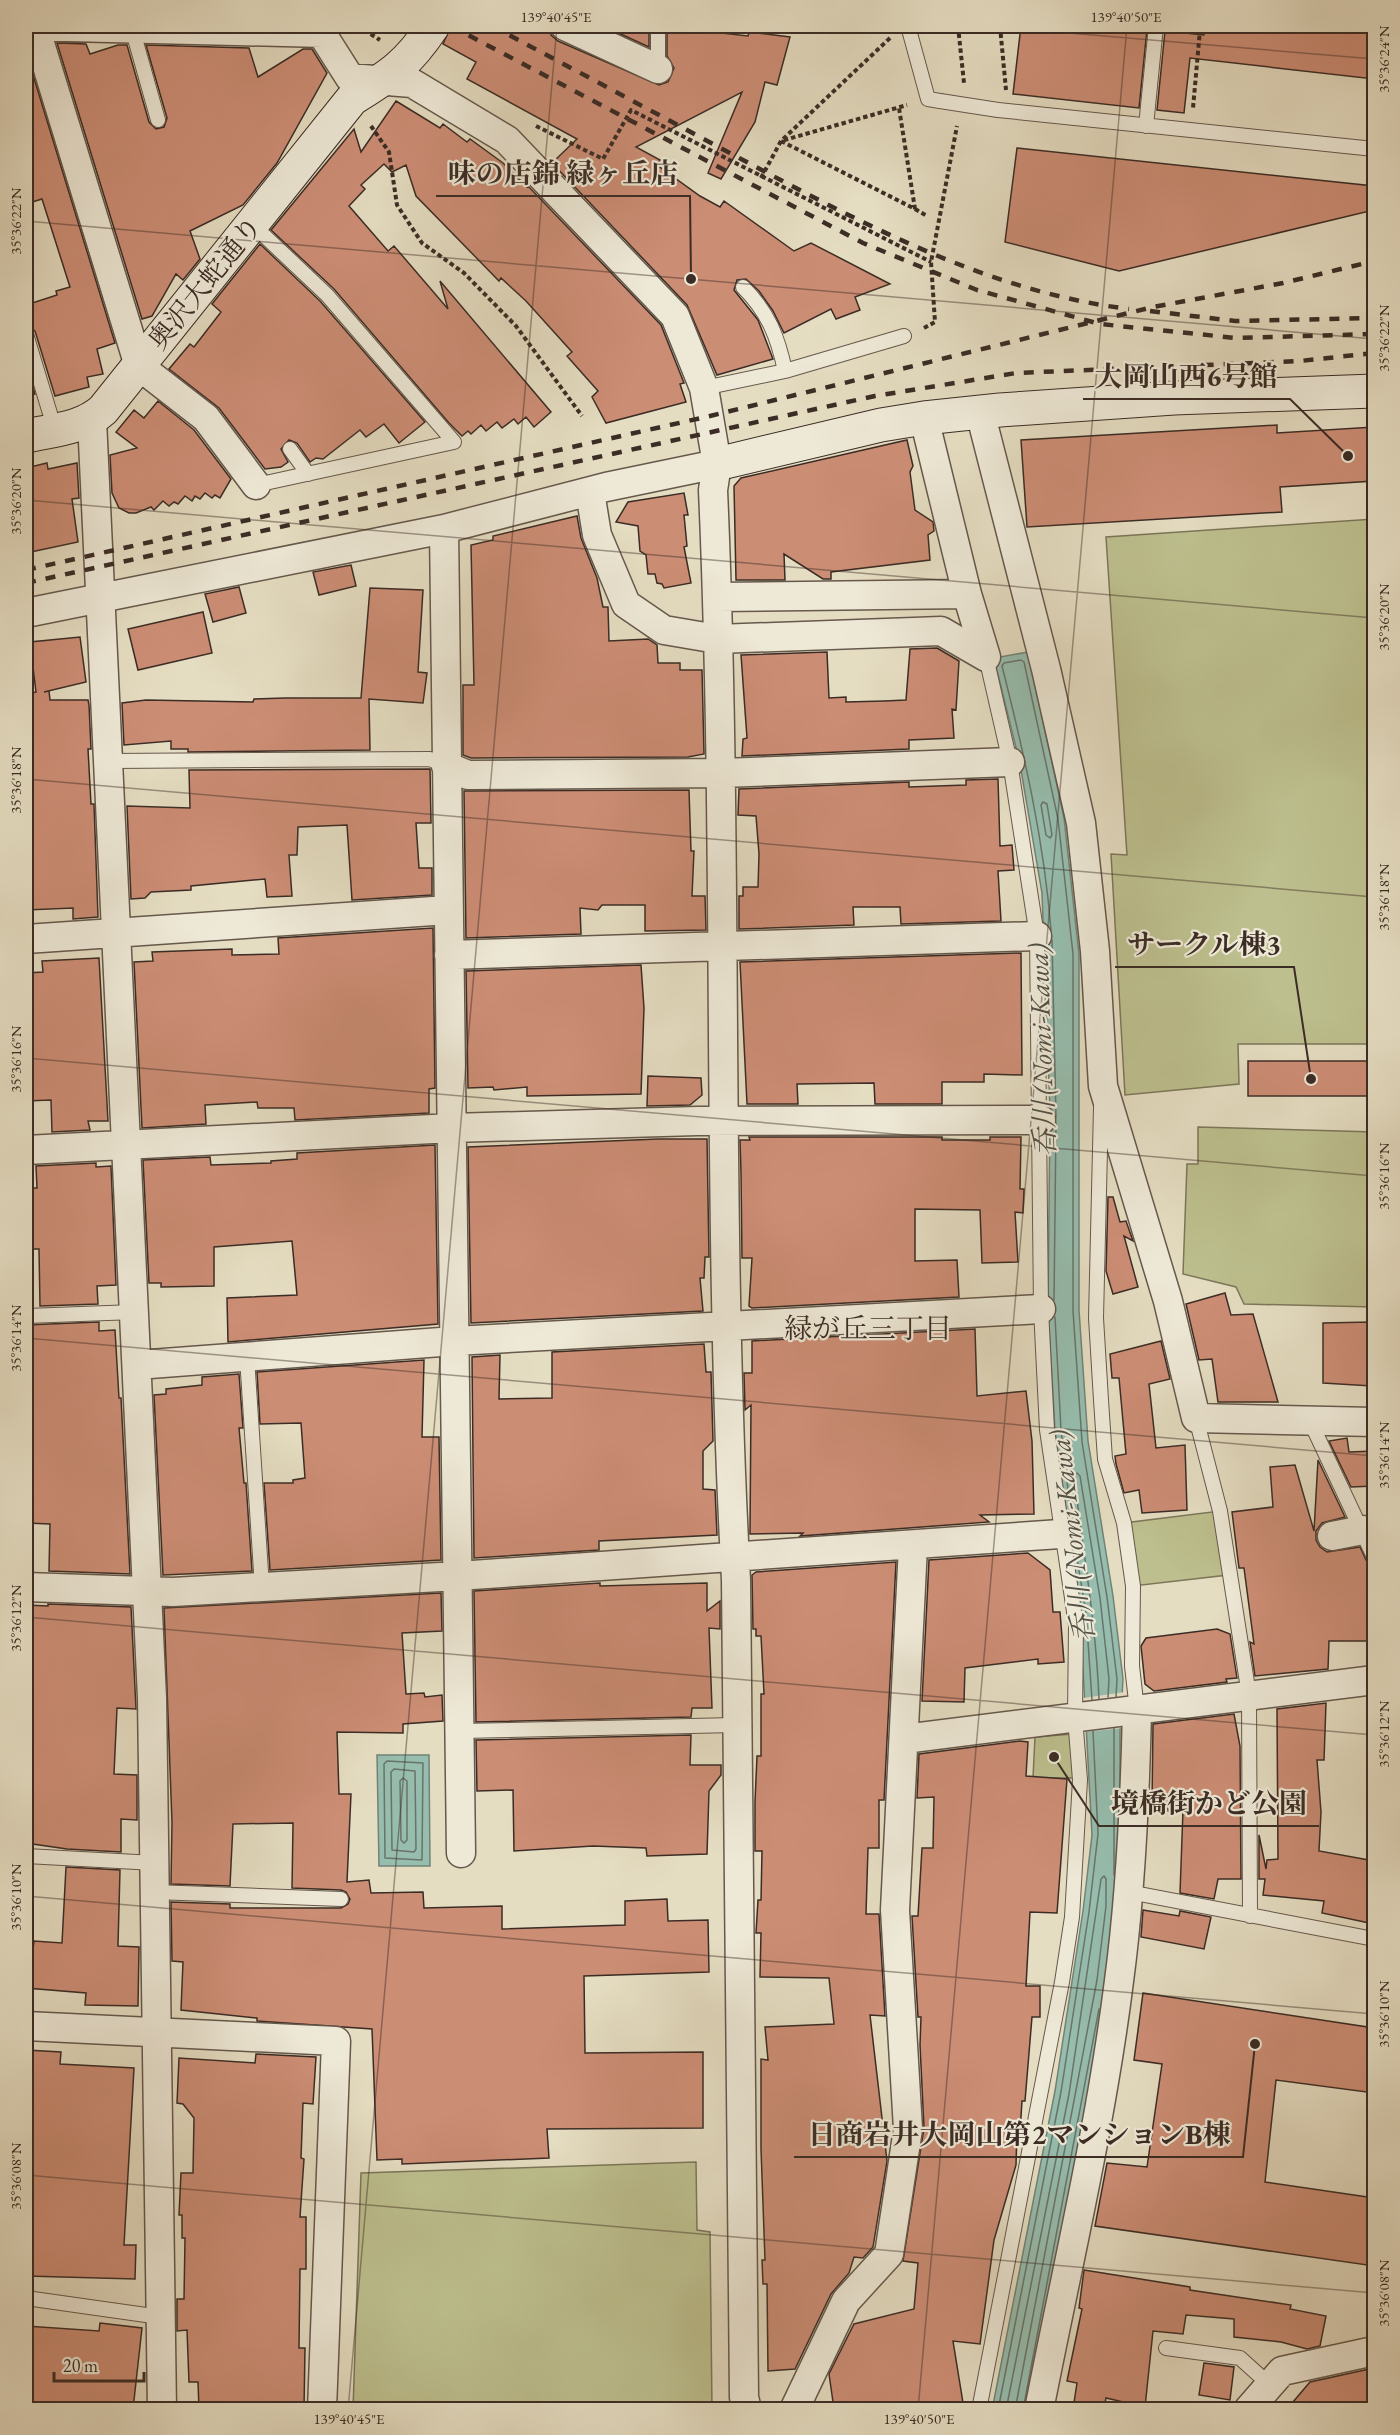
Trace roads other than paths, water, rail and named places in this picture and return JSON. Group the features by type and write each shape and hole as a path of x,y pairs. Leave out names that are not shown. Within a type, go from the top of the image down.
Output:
{"street":[{"path":"256,485 206,418 138,366 30,26 320,29 350,78 365,91 412,83 507,140 675,316 704,388 717,464 713,490 722,773 726,1328 732,1536 735,1557 743,2096 744,2397 747,2409"},
{"name":"奥沢大蛇通り","path":"40,433 92,420 104,411 252,224 365,91 413,56 433,26"},
{"path":"565,26 657,69"},
{"path":"26,613 101,596 444,529 590,492 881,425 980,412 1173,398 1374,391"},
{"path":"980,412 1064,739 1081,823 1095,951 1103,1086 1168,1301 1196,1418 1311,1423 1374,1422"},
{"path":"924,418 967,594 986,657"},
{"path":"92,420 147,1593 155,1863 162,2409"},
{"path":"590,492 597,535 626,604 664,630 717,639 941,630 986,657"},
{"path":"444,529 461,1853"},
{"path":"718,597 967,594"},
{"path":"446,766 468,775 722,773 1010,762"},
{"path":"26,939 448,910"},
{"path":"449,956 1037,936"},
{"path":"26,1150 452,1128 726,1121 1041,1120"},
{"path":"137,1365 454,1341 726,1328 1041,1309"},
{"path":"1332,1536 1363,1530"},
{"path":"26,1587 147,1593 458,1576 1060,1534"},
{"path":"794,2409 846,2301 889,2254 908,2128 895,1910 913,1546"},
{"path":"904,1739 1374,1680"},
{"path":"1039,2409 1106,2072 1129,1892 1136,1811 1134,1710"},
{"path":"26,2026 336,2041 322,2409"},
{"path":"1248,2409 1282,2371 1374,2351"}],"lane":[{"path":"657,69 658,26"},
{"path":"908,26 934,100 1001,111 1374,149"},
{"path":"1146,126 1163,26"},
{"path":"132,28 158,120"},
{"path":"252,224 327,295 454,442 256,485"},
{"path":"743,288 759,303 768,316 780,346 785,371"},
{"path":"26,334 40,433"},
{"path":"704,388 785,371 903,336"},
{"path":"290,449 308,474"},
{"path":"979,2409 1050,2048 1072,1917 1080,1780 1075,1717 1076,1625 1060,1534 1047,1430 1041,1309 1041,1120 1037,936 1010,762 986,657"},
{"path":"109,761 430,759 446,766"},
{"path":"1103,1086 1097,1216 1096,1318 1105,1459 1124,1523 1133,1586 1134,1710"},
{"path":"26,1316 135,1312"},
{"path":"247,1358 262,1587"},
{"path":"1196,1418 1220,1511 1249,1695 1250,1916"},
{"path":"1311,1423 1374,1557"},
{"path":"460,1731 736,1725"},
{"path":"26,1856 155,1863"},
{"path":"154,1892 341,1899"},
{"path":"1129,1892 1374,1939"},
{"path":"26,2298 160,2318"},
{"path":"1166,2348 1240,2358 1270,2385"}],"water":[{"name":"呑川 (Nomi-Kawa)","path":"1028,652 1064,818 1079,954 1079,1310 1088,1441 1113,1596 1123,1679 1120,1732 1120,1907 1110,1982 1028,2409 992,2410 1055,2091 1083,1911 1092,1835 1080,1614 1055,1430 1048,1306 1050,1111 1042,893 1020,764 994,658"},
{"path":"377,1755 429,1755 430,1866 379,1866"}],"railway":[{"path":"451,26 863,243 977,290 1100,324 1236,338 1374,334"},
{"path":"492,26 882,231 978,272 1027,288 1129,309"},
{"path":"26,570 710,416 1153,307 1283,283 1374,261"},
{"path":"1150,311 1235,321 1374,318"},
{"path":"26,583 875,396 1016,373 1300,361 1374,353"}],"place":[{"name":"味の店錦 緑ヶ丘店","path":"691,279"},
{"name":"大岡山西6号館","path":"1348,456"},
{"name":"サークル棟3","path":"1311,1079"},
{"name":"境橋街かど公園","path":"1054,1757"},
{"name":"日商岩井大岡山第2マンションB棟","path":"1255,2044"}],"district":[{"name":"緑が丘三丁目","path":"868,1328"}]}
